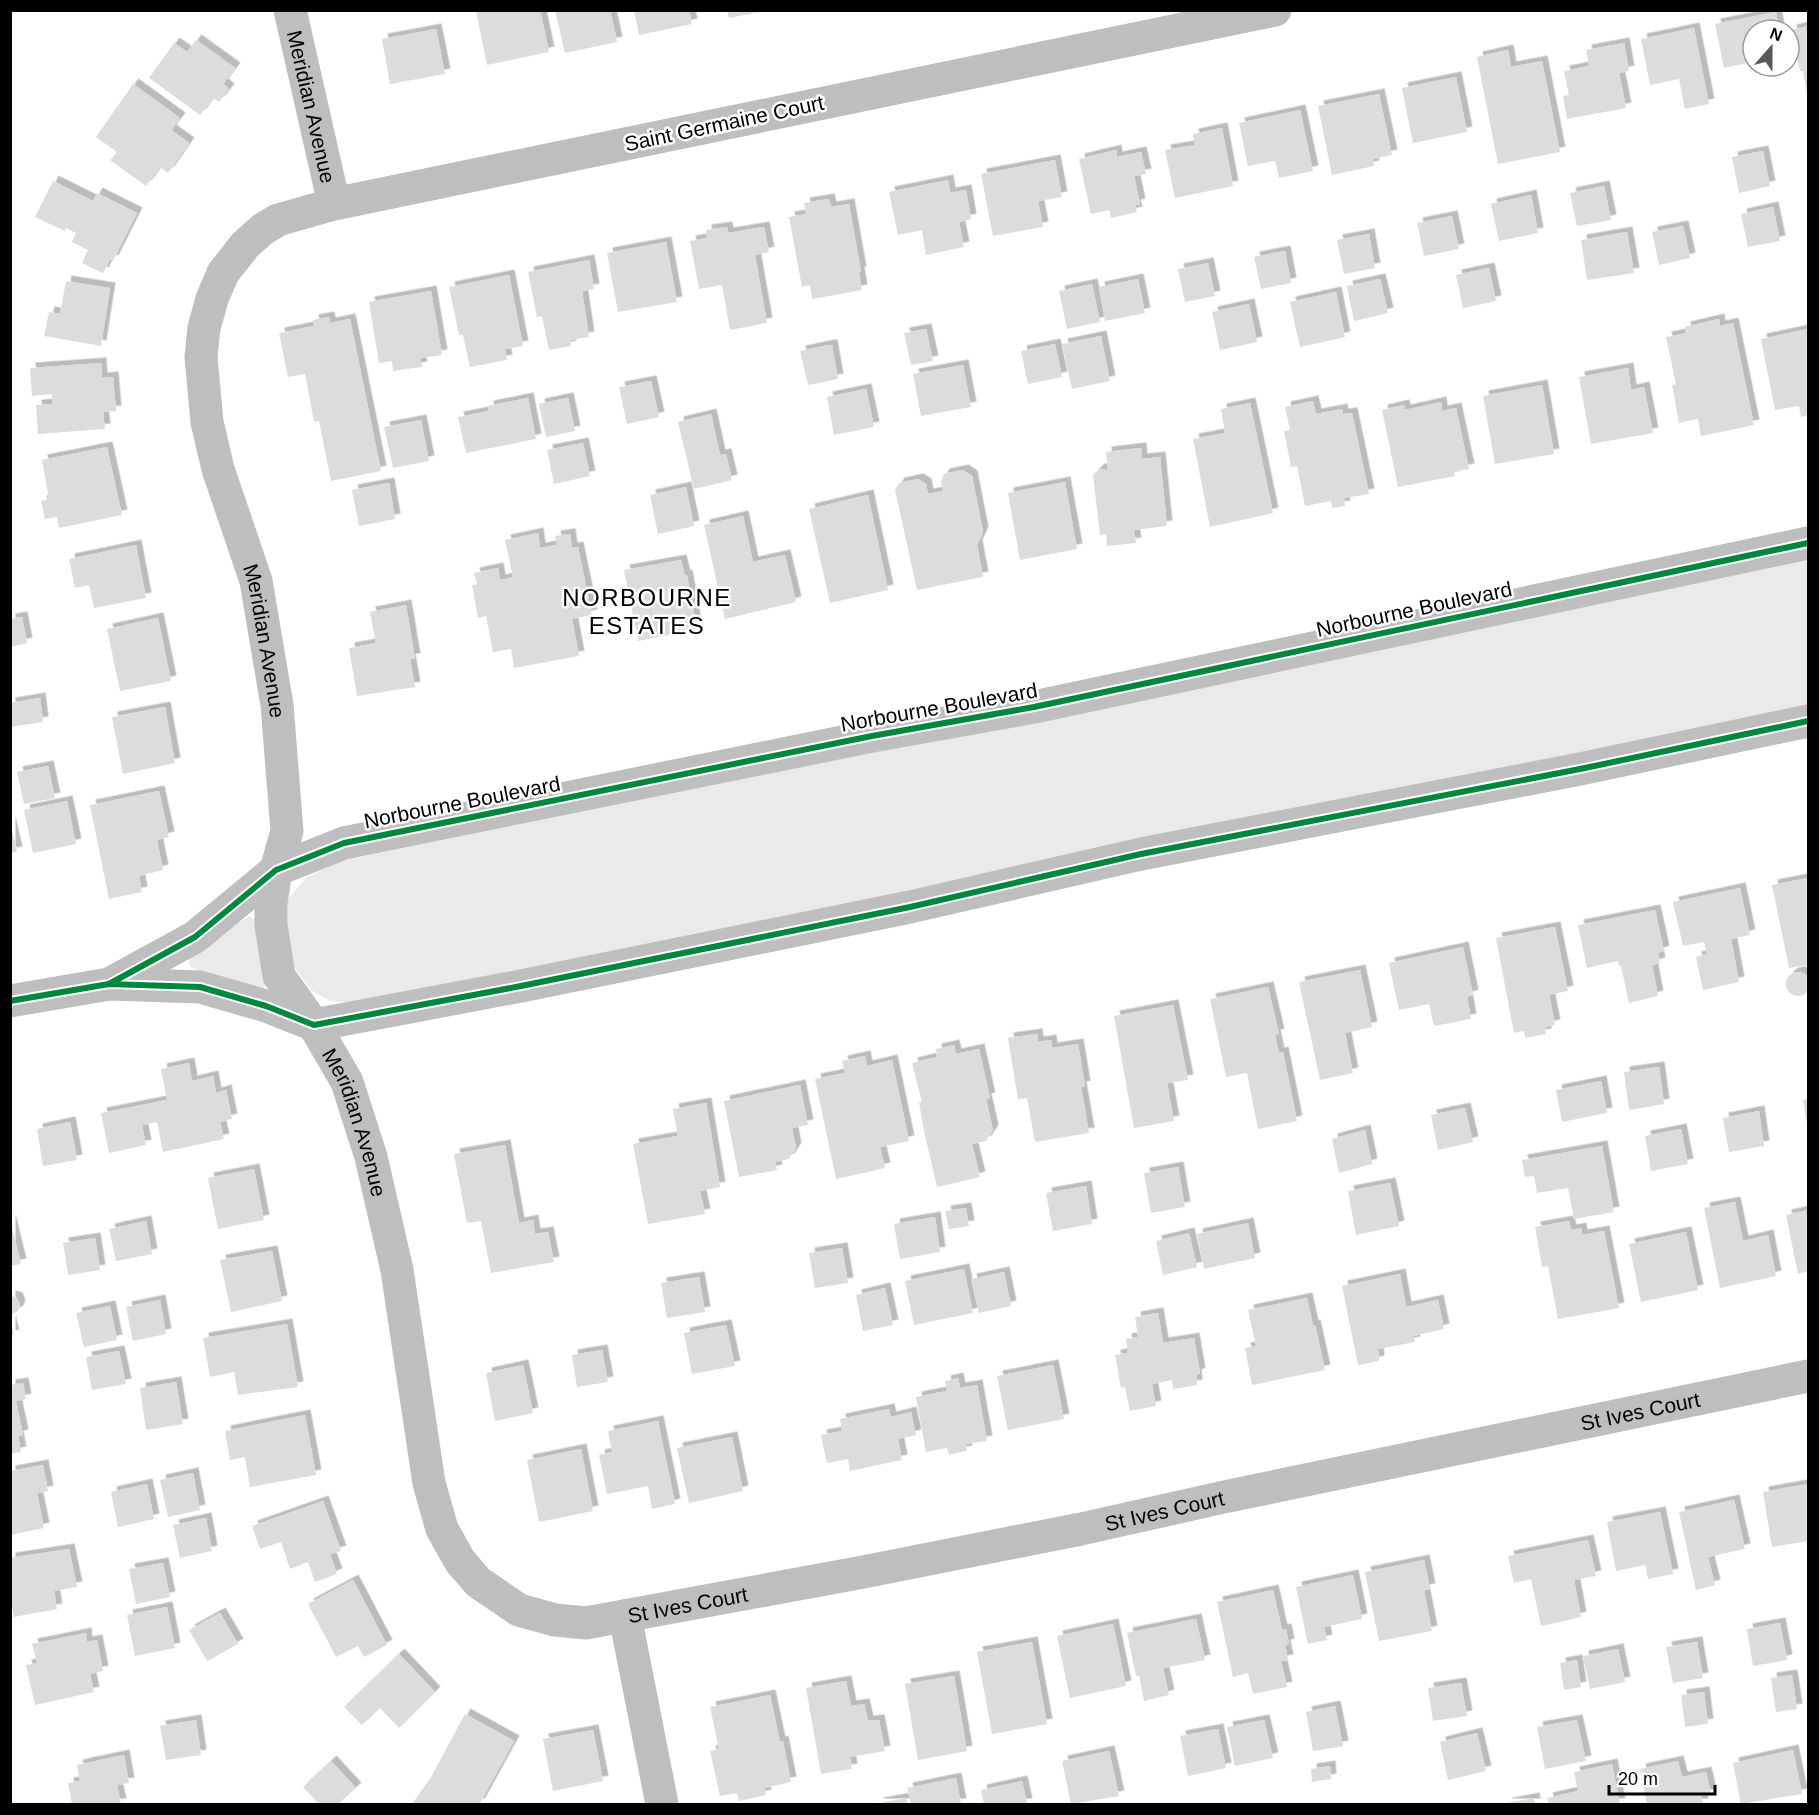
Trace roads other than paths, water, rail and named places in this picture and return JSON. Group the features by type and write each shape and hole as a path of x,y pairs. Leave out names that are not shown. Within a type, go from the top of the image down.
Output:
{"street":[{"name":"Meridian Avenue","path":"290,10 334,204"},
{"name":"Saint Germaine Court","path":"212,299 223,273 245,245 263,229 278,220 334,204 1275,10"},
{"name":"Meridian Avenue","path":"212,299 204,328 201,357 207,422 218,469 256,581 277,705 287,831 276,870 271,903 271,925 279,976 314,1025 347,1082 370,1157 398,1270 429,1482 442,1529 460,1561 478,1582 519,1610"},
{"name":"Norbourne Boulevard","path":"109,984 195,937 276,870 344,843 872,735 1034,707 1809,543"},
{"path":"314,1025 521,986 910,907 1141,854 1580,769 1809,721"},
{"name":"Norbourne Boulevard","path":"10,1001 109,984 200,987 266,1006 314,1025"},
{"name":"St Ives Court","path":"519,1610 555,1620 586,1623 625,1616 1081,1529 1224,1497 1809,1376"},
{"path":"625,1616 662,1804"}],"district":[{"name":"NORBOURNE ESTATES","path":"647,611"}]}
